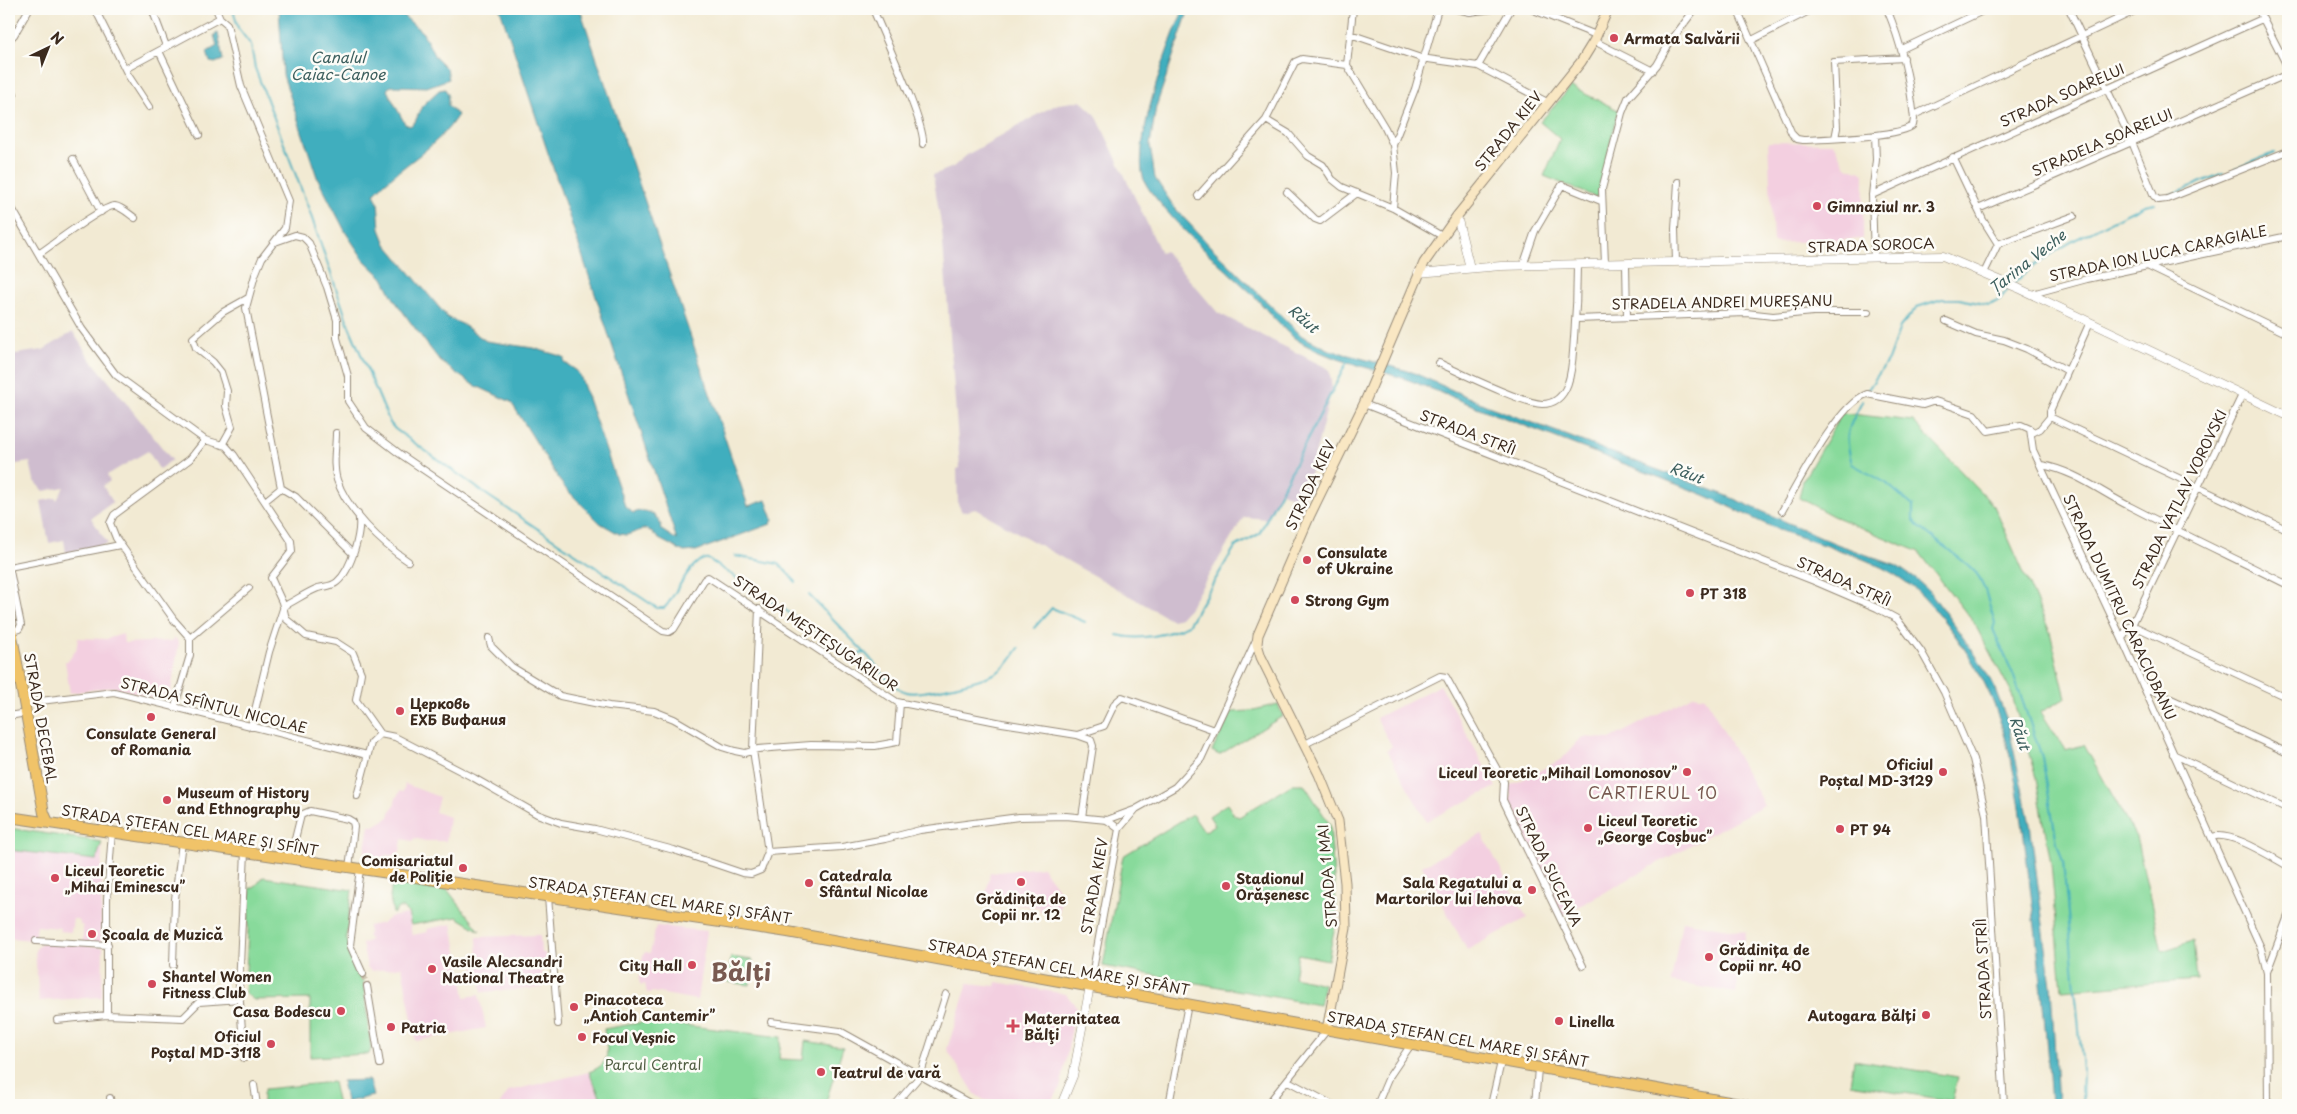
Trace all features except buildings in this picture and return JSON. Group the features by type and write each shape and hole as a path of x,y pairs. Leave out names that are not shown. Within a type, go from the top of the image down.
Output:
{"main road":[{"name":"STRADA KIEV","path":"1257,639 1310,515 1364,404 1418,273 1457,216 1581,62 1595,38 1608,9"},
{"name":"STRADA DECEBAL","path":"9,619 44,813 48,822"},
{"name":"STRADA 1 MAI","path":"1257,639 1263,662 1334,809 1345,883 1345,936 1327,1030"},
{"name":"STRADA ȘTEFAN CEL MARE ȘI SFÎNT","path":"9,817 363,869"},
{"name":"STRADA ȘTEFAN CEL MARE ȘI SFÂNT","path":"363,869 788,932 1410,1046 1745,1105"}],"street":[{"path":"9,40 29,9"},
{"path":"95,9 125,69 149,107"},
{"path":"152,9 166,46"},
{"path":"216,9 220,18 227,24 241,86 289,201 285,228 275,242 267,249 255,275 246,308 281,488 296,497 352,552"},
{"path":"873,9 910,100 923,136 923,144"},
{"path":"1346,9 1353,11 1347,65 1385,128 1393,145 1396,173 1393,208"},
{"path":"1393,145 1406,115 1425,59 1438,9"},
{"path":"1456,9 1470,12 1492,9"},
{"path":"1478,66 1511,9"},
{"path":"1531,9 1595,38 1653,71"},
{"path":"1605,264 1601,201 1603,182 1622,112 1628,98 1653,71 1670,42 1696,9"},
{"path":"1737,9 1794,137 1803,140 1875,135 1909,129 1914,123 1902,49 1887,9"},
{"path":"1752,40 1812,9"},
{"path":"1902,49 1987,9"},
{"path":"2069,9 2108,88 2156,198 2163,200 2288,151"},
{"path":"1914,115 2138,9"},
{"path":"2258,9 2288,68"},
{"path":"125,69 220,18"},
{"name":"STRADA SOARELUI","path":"1872,195 2262,19"},
{"path":"1350,34 1425,59 1478,66 1549,103"},
{"path":"159,51 198,135"},
{"path":"1835,138 1837,121 1834,62 1904,58"},
{"path":"1198,196 1266,120 1292,66 1298,60 1347,65"},
{"name":"STRADELA SOARELUI","path":"1978,209 2288,74"},
{"path":"9,83 14,94"},
{"path":"1266,120 1288,133 1308,156 1323,165 1335,182 1393,208 1442,236"},
{"path":"1874,258 1872,195 1876,160 1875,135"},
{"path":"1953,157 1978,209 1998,244"},
{"path":"73,160 101,212"},
{"path":"1676,262 1675,229 1678,182"},
{"path":"1522,266 1535,231 1562,185 1601,201"},
{"path":"1287,192 1315,220 1320,222 1357,193"},
{"path":"9,203 40,253 82,329 116,375 205,440 222,445 234,455 284,528 293,547 289,556 275,572 271,580 284,606 286,619 303,634 336,642 353,653 361,673 356,700 380,734"},
{"path":"40,253 111,206 116,206 135,218"},
{"path":"1457,216 1470,268"},
{"path":"1998,244 2074,216"},
{"name":"STRADA MEȘTEȘUGARILOR","path":"275,242 295,235 303,237 309,243 337,320 337,338 348,376 348,401 366,428 663,631 669,632 674,629 705,578 716,582 759,609 900,703 1002,724 1077,735"},
{"name":"STRADA ION LUCA CARAGIALE","path":"2032,294 2087,279 2288,236"},
{"path":"1984,273 1998,244"},
{"name":"STRADA SOROCA","path":"1418,273 1522,266 1943,256 2032,294 2288,416"},
{"path":"1626,264 1627,316"},
{"path":"1439,363 1535,403 1550,403 1562,395 1567,387 1572,369 1576,319 1577,265"},
{"path":"2149,267 2288,334"},
{"path":"222,445 232,427 226,406 226,388 219,369 199,351 193,338 223,312 248,298"},
{"name":"STRADELA ANDREI MUREȘANU","path":"1576,319 1746,313 1773,316 1813,312 1868,312"},
{"path":"1946,321 1982,336 1998,339 2027,349 2068,371"},
{"path":"1782,511 1821,445 1849,405 1867,394 1923,405 1935,401 1974,414 1988,431 2020,425 2028,427 2032,433 2040,429 2050,417 2050,411 2090,322"},
{"name":"STRADA VAȚLAV VOROVSKI","path":"2122,639 2127,629 2132,625 2179,531 2242,395"},
{"name":"STRADA STRÎI","path":"1364,404 1808,578 1877,608 1897,619 1921,652 1944,692 1968,746 1984,801 2004,1105"},
{"path":"2050,417 2288,530"},
{"path":"336,433 336,479 358,514 380,539 408,561"},
{"name":"STRADA DUMITRU CARACIOBANU","path":"2032,433 2033,450 2122,639 2258,941 2267,973 2268,1105"},
{"path":"175,706 190,655 190,638 174,620 120,545 111,529 110,523 114,516 190,458 205,440"},
{"path":"2041,465 2064,471 2288,585"},
{"path":"265,501 281,488"},
{"path":"251,727 284,606 337,582 347,568 360,531 358,514"},
{"path":"11,631 19,629 21,625 9,566 120,545"},
{"path":"190,638 249,588"},
{"path":"358,796 370,743 380,734 387,734 474,778 526,809 554,821 595,829 674,850 742,874 752,874 761,870 768,852 753,750 759,609"},
{"path":"2132,625 2288,698"},
{"path":"489,638 491,646 512,667 560,696 609,706 654,711 674,719 722,747 745,753 753,750 811,745 875,746 896,742 900,703"},
{"name":"STRADA KIEV","path":"1090,986 1119,830 1136,809 1175,786 1201,759 1257,639"},
{"name":"STRADA SUCEAVA","path":"1304,744 1440,676 1446,677 1504,782 1503,800 1583,966"},
{"path":"2143,686 2288,753"},
{"name":"STRADA SFÎNTUL NICOLAE","path":"9,716 25,708 108,691 175,706 251,727 367,755"},
{"path":"1077,735 1104,726 1115,703 1122,697 1214,730"},
{"path":"1077,735 1090,740 1093,744 1082,817"},
{"path":"2174,754 2288,809"},
{"path":"768,852 842,847 920,830 1020,817 1082,817 1107,820 1136,809"},
{"path":"286,858 295,839 301,815 310,811 353,822 349,868"},
{"path":"1107,820 1119,830"},
{"path":"107,1015 107,900 112,832"},
{"path":"2212,836 2222,835 2234,839 2288,866"},
{"path":"173,966 175,899 182,842"},
{"path":"244,1058 240,999 245,851"},
{"path":"362,974 350,945 363,869"},
{"path":"548,897 558,1024"},
{"path":"2267,973 2288,916"},
{"path":"36,941 108,945"},
{"path":"367,986 380,1064"},
{"path":"1061,1105 1074,1076 1090,986"},
{"path":"895,1105 920,1076 946,994"},
{"path":"57,1020 107,1015 183,1018 198,1002 240,999"},
{"path":"1169,1105 1188,1004"},
{"path":"771,1022 840,1031 973,1105"},
{"name":"STRADA 1 MAI","path":"1267,1105 1327,1030"},
{"path":"1377,1105 1389,1077 1410,1046"},
{"path":"1492,1105 1501,1062"},
{"path":"1535,1105 1538,1068"},
{"path":"1288,1081 1333,1105"},
{"path":"254,1085 256,1105"}],"shaded area":[{"path":"1081,101 1096,115 1161,253 1165,251 1218,313 1329,369 1332,388 1303,502 1280,491 1267,519 1244,517 1189,608 1180,618 1172,620 976,509 962,512 958,504 957,469 960,468 942,230 933,175 953,167 967,155 1058,104"},
{"name":"Gimnaziul nr. 3","path":"1768,142 1833,143 1845,166 1864,173 1863,239 1773,243"},
{"path":"73,332 89,357 172,460 159,469 148,451 107,475 110,481 103,486 113,502 91,518 108,544 66,553 64,540 49,543 41,501 55,498 57,500 64,487 44,491 34,480 30,462 9,465 9,355 43,350"},
{"path":"123,634 124,643 172,641 175,638 179,643 170,696 162,700 113,687 70,693 65,661 68,661 76,650 78,638 106,639"},
{"path":"1440,685 1496,787 1426,821 1387,750 1392,746 1376,718"},
{"path":"1694,695 1705,697 1764,805 1561,916 1504,801 1512,796 1508,787 1562,759 1582,737 1610,739"},
{"path":"405,784 439,797 435,812 449,817 446,841 425,841 414,838 413,841 402,839 400,852 396,856 385,855 383,864 363,861 369,825 374,826 389,817 396,798 400,791 403,792"},
{"name":"Liceul Teoretic „Mihai Eminescu”","path":"9,828 102,842 101,943 83,942 83,926 76,919 73,919 71,932 60,931 60,928 37,926 34,940 9,938"},
{"path":"1482,834 1527,918 1467,950 1422,866"},
{"name":"Grădinița de Copii nr. 12","path":"1042,867 1062,894 1059,914 1042,909 1039,912 1039,907 985,901 990,873"},
{"path":"408,914 412,935 428,932 427,929 452,924 465,997 479,995 486,1028 416,1041 402,967 371,971 367,967 362,944 370,940 367,935 369,934 368,926 383,923 390,917"},
{"name":"Grădinița de Copii nr. 40","path":"1682,921 1746,932 1736,993 1671,982"},
{"path":"656,926 707,931 697,1000 653,992 647,993 645,984 641,985 639,981 643,955 645,952 650,953"},
{"path":"540,935 541,953 545,953 546,966 542,967 543,988 482,992 480,975 474,975 474,962 478,961 477,937"},
{"path":"42,943 103,947 102,997 39,1001 35,950"},
{"name":"Maternitatea Bălţi","path":"996,982 1066,994 1076,1006 1060,1088 1050,1105 1015,1105 984,1100 975,1094 947,1049 968,983 995,986"},
{"path":"589,1072 604,1105 499,1105 509,1091"}],"green space":[{"path":"1571,87 1618,110 1598,198 1544,176 1560,139 1540,122"},
{"path":"1842,413 1913,421 1994,506 2050,632 2066,698 2041,712 2065,750 2084,745 2136,837 2162,951 2193,941 2197,980 2062,990 2051,863 2036,778 2011,692 1974,623 1919,552 1833,516 1799,498 1803,480"},
{"path":"1278,704 1283,716 1219,755 1212,751 1232,712 1250,711"},
{"name":"Stadionul Orășenesc","path":"1293,784 1304,784 1330,825 1337,917 1328,960 1298,954 1294,977 1324,984 1319,1005 1103,966 1123,856 1192,814 1204,832 1215,825 1209,816 1227,804 1234,815 1239,817"},
{"path":"9,828 102,842 96,860 9,850"},
{"path":"263,877 352,890 346,938 354,966 363,980 371,1049 369,1054 310,1057 310,999 254,1000 245,993 250,888 254,888"},
{"path":"393,877 446,888 480,931 457,917 411,925 408,913 403,908 398,908 393,914 390,897"},
{"path":"731,957 753,960 750,985 728,982"},
{"name":"Parcul Central","path":"649,1021 781,1037 779,1059 803,1060 805,1041 843,1047 825,1105 604,1105 589,1072 602,1065 607,1055 604,1029"},
{"path":"1854,1060 1958,1077 1952,1101 1850,1084"},
{"path":"333,1082 338,1105 263,1105 265,1089"}],"water":[{"name":"Canalul Caiac-Canoe","path":"279,9 396,9 423,33 435,57 447,69 449,79 427,87 394,86 389,87 387,90 405,124 410,126 415,122 422,106 439,90 445,89 448,94 448,106 458,115 440,138 395,174 374,194 378,202 380,229 386,244 448,318 462,324 486,341 533,348 564,357 564,362 577,371 581,378 625,506 633,513 646,511 653,514 661,525 660,529 677,540 500,9 580,9 748,506 766,500 773,519 771,524 696,551 684,552 659,539 649,530 644,529 627,535 619,534 600,523 564,487 511,402 472,384 440,361 395,301 383,278 364,260 346,233 317,177 283,75"},
{"path":"1184,9 1189,9 1156,107 1150,145 1155,178 1174,207 1209,245 1302,336 1330,350 1412,372 1488,406 1725,495 1834,543 1897,566 1931,593 1977,657 1993,684 2007,720 2030,824 2051,986 2058,1105 2051,1105 2036,935 2020,810 2012,764 1999,719 1985,684 1970,657 1943,619 1908,584 1873,563 1777,529 1704,495 1409,380 1331,357 1294,338 1250,292 1183,229 1163,207 1144,180 1141,164 1143,144 1153,94 1169,45"},
{"path":"218,33 223,60 215,63 210,62 207,52 217,46 214,35"},
{"path":"369,1080 373,1096 346,1102 342,1081"}],"waterway":[{"path":"233,9 238,28 251,45 255,68 308,207 349,326 390,423 395,429 490,497 657,608 664,608 691,569 702,560 708,559 853,655 865,653 895,686 901,690 914,693 968,682 992,674 1005,666 1019,648"},
{"path":"2235,169 2274,153"},
{"path":"2168,196 2223,173"},
{"name":"Țarina Veche","path":"2013,284 2043,259 2076,239 2145,205 2155,203"},
{"name":"Țarina Veche","path":"1867,391 1888,360 1900,327 1917,307 1942,299 1959,299 1989,305 1998,301 2010,287"},
{"path":"1117,635 1126,637 1153,636 1172,632 1188,625 1235,547 1259,534 1348,360"},
{"name":"Răut","path":"1863,400 1849,430 1848,444 1852,464 1886,483 1913,506 1913,520 1918,526 1977,574 1985,590 1995,623 1993,629 2013,674 2042,757 2057,843 2063,862 2083,1070 2082,1105"},
{"path":"735,556 779,564 796,582"},
{"path":"809,595 865,653"},
{"path":"1034,628 1052,608 1085,622"}],"tunnel":[{"path":"363,974 367,986"}],"place":[{"name":"Armata Salvării","path":"1614,38"},
{"name":"Gimnaziul nr. 3","path":"1817,206"},
{"name":"Consulate of Ukraine","path":"1307,560"},
{"name":"PT 318","path":"1690,593"},
{"name":"Strong Gym","path":"1295,600"},
{"name":"Церковь ЕХБ Вифания","path":"400,711"},
{"name":"Consulate General of Romania","path":"151,717"},
{"name":"Liceul Teoretic „Mihail Lomonosov”","path":"1687,772"},
{"name":"Oficiul Poștal MD-3129","path":"1943,772"},
{"name":"Museum of History and Ethnography","path":"167,800"},
{"name":"Liceul Teoretic „George Coșbuc”","path":"1588,828"},
{"name":"PT 94","path":"1840,829"},
{"name":"Comisariatul de Poliție","path":"463,868"},
{"name":"Liceul Teoretic „Mihai Eminescu”","path":"55,878"},
{"name":"Grădinița de Copii nr. 12","path":"1021,882"},
{"name":"Catedrala Sfântul Nicolae","path":"809,883"},
{"name":"Stadionul Orășenesc","path":"1226,886"},
{"name":"Sala Regatului a Martorilor lui Iehova","path":"1532,890"},
{"name":"Școala de Muzică","path":"92,934"},
{"name":"Grădinița de Copii nr. 40","path":"1709,957"},
{"name":"City Hall","path":"692,965"},
{"name":"Vasile Alecsandri National Theatre","path":"432,969"},
{"name":"Shantel Women Fitness Club","path":"152,984"},
{"name":"Pinacoteca „Antioh Cantemir”","path":"574,1007"},
{"name":"Casa Bodescu","path":"341,1011"},
{"name":"Autogara Bălți","path":"1926,1015"},
{"name":"Linella","path":"1559,1021"},
{"name":"Maternitatea Bălţi","path":"1013,1026"},
{"name":"Patria","path":"391,1027"},
{"name":"Focul Veșnic","path":"582,1037"},
{"name":"Oficiul Poștal MD-3118","path":"271,1044"},
{"name":"Teatrul de vară","path":"821,1072"}],"district":[{"name":"CARTIERUL 10","path":"1653,792"},
{"name":"Bălți","path":"741,971"}]}
